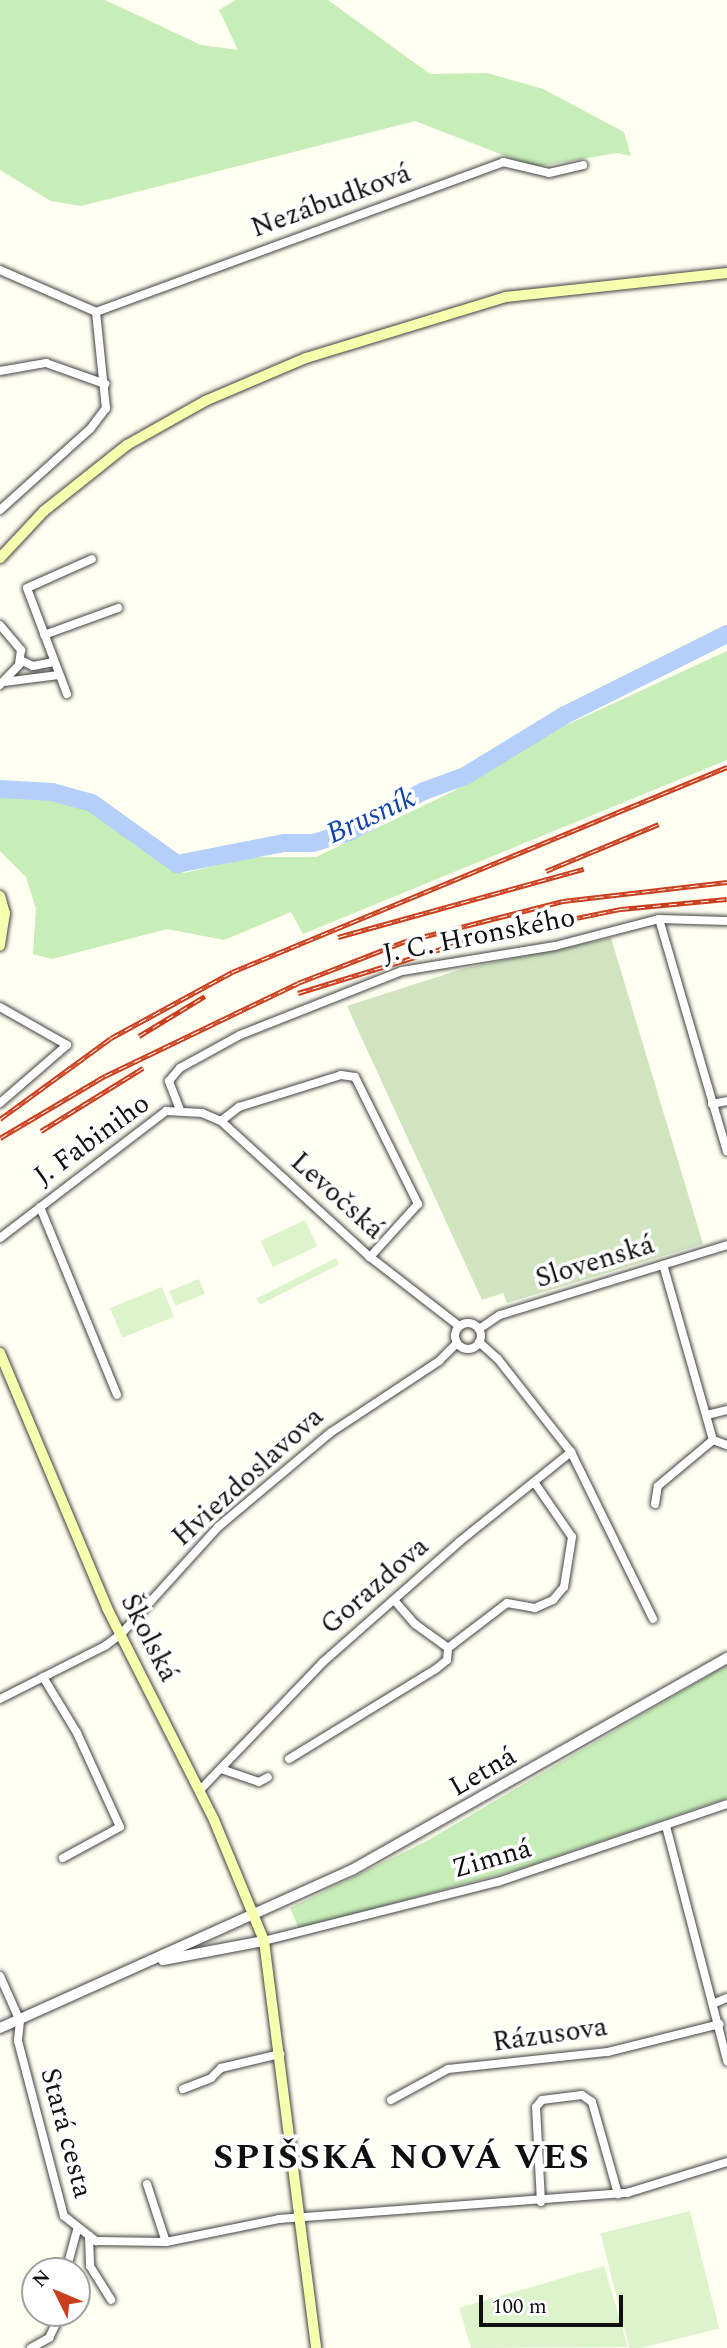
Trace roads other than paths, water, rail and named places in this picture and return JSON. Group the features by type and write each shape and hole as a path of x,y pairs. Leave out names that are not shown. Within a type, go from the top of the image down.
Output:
{"main road":[{"path":"0,558 44,511 127,445 205,401 306,358 506,297 727,273"},
{"path":"0,896 5,913 0,946"},
{"name":"Školská","path":"0,1353 107,1608 200,1790 264,1941 316,2348"}],"street":[{"name":"Nezábudková","path":"96,312 503,162 536,173 583,165"},
{"path":"0,270 96,312 106,408 101,418 0,510"},
{"path":"0,371 46,363 105,384"},
{"path":"67,694 27,588 92,559"},
{"path":"44,635 118,608"},
{"path":"0,625 21,650 20,660 2,684"},
{"path":"20,660 33,666 54,662"},
{"path":"2,684 59,675"},
{"path":"659,919 727,1151"},
{"name":"J. C. Hronského","path":"180,1110 169,1082 180,1068 240,1035 402,971 555,946 659,919 727,921"},
{"path":"0,1007 67,1045 0,1103"},
{"path":"221,1121 239,1107 341,1075 355,1077 418,1204 370,1257"},
{"path":"712,1104 727,1101"},
{"name":"Levočská","path":"180,1110 221,1121 370,1257 459,1326"},
{"name":"J. Fabiniho","path":"0,1238 154,1119 166,1111 180,1110"},
{"path":"40,1207 117,1395"},
{"name":"Slovenská","path":"479,1329 500,1315 727,1245"},
{"path":"663,1265 713,1440"},
{"path":"479,1342 468,1349 457,1343 459,1326 470,1323 479,1329 479,1342 498,1359 571,1452 653,1619"},
{"name":"Hviezdoslavova","path":"0,1699 122,1633 218,1527 330,1433 439,1361 457,1343"},
{"path":"707,1415 727,1410"},
{"path":"713,1440 727,1445"},
{"path":"655,1504 658,1486 713,1440"},
{"name":"Gorazdova","path":"200,1790 224,1770 323,1662 571,1452"},
{"path":"289,1759 436,1669 447,1660 448,1648 506,1603 535,1608 553,1601 565,1587 572,1537 534,1482"},
{"path":"394,1600 415,1624 448,1648"},
{"name":"Letná","path":"146,1965 352,1870 488,1797 727,1658"},
{"path":"43,1677 77,1734 120,1827 63,1858"},
{"path":"224,1770 259,1782 268,1777"},
{"name":"Zimná","path":"264,1941 498,1882 727,1804"},
{"path":"666,1826 715,2003 727,2061"},
{"path":"0,2028 146,1965 264,1941"},
{"path":"0,1976 20,2021"},
{"path":"715,2003 727,1998"},
{"name":"Stará cesta","path":"20,2021 18,2040 64,2216 77,2230 92,2239"},
{"name":"Rázusova","path":"391,2100 448,2069 608,2052 720,2024"},
{"path":"183,2089 211,2078 221,2068 280,2054"},
{"path":"541,2202 537,2107 542,2100 582,2095 592,2102 618,2194"},
{"path":"111,2300 90,2266 92,2239 166,2242 299,2218 541,2202 618,2194 650,2189 727,2162"},
{"path":"146,2183 166,2242"},
{"path":"70,2257 77,2230"},
{"path":"31,2348 49,2338 54,2327"}],"waterway":[{"name":"Brusník","path":"0,789 52,792 92,803 177,864 284,843 313,843 349,832 424,791 465,776 565,715 727,634"}],"railway":[{"path":"0,1119 111,1038 232,972 727,767"},
{"path":"546,871 659,824"},
{"path":"338,937 584,869"},
{"path":"0,1138 105,1076 298,983 406,941 563,901 727,882"},
{"path":"298,993 473,939 621,909 727,899"},
{"path":"139,1036 205,996"},
{"path":"41,1131 143,1068"}],"district":[{"name":"SPIŠSKÁ NOVÁ VES","path":"402,2158"}]}
